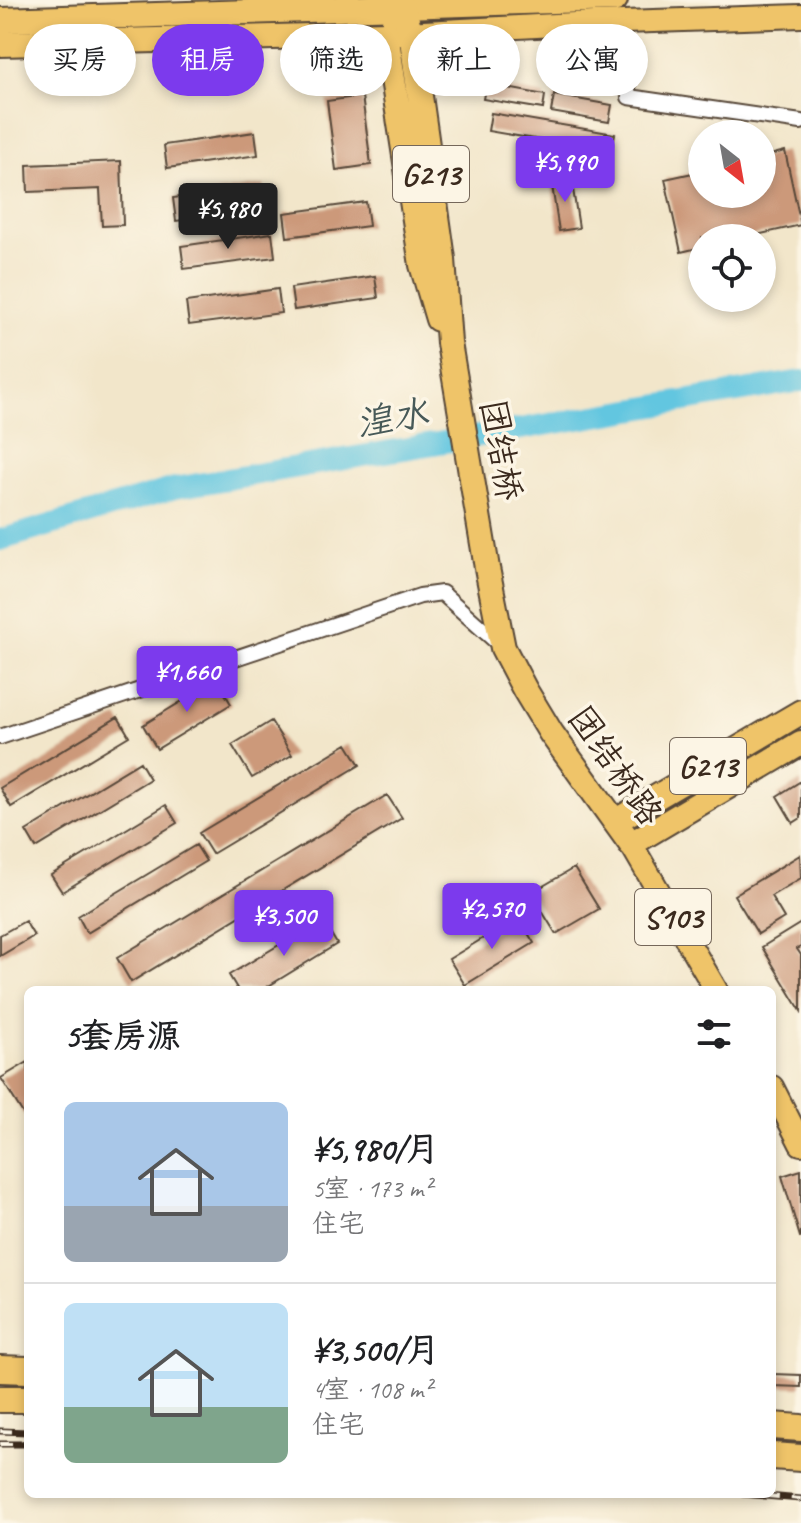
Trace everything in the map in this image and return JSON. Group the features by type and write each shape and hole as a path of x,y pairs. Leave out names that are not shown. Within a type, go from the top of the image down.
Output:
{"highway":[{"path":"1,32 402,7"},
{"name":"G213","path":"402,7 408,24"},
{"path":"1,32 280,33"},
{"name":"G213","path":"392,72 422,265 438,320 449,343"},
{"name":"G213","path":"420,96 443,259 449,343"},
{"name":"团结桥","path":"449,343 487,568"},
{"name":"团结桥路","path":"487,568 503,648 551,733 631,844"},
{"name":"G213","path":"616,821 801,712"},
{"name":"G213","path":"631,844 801,743"},
{"path":"0,1369 24,1370"},
{"path":"0,1399 24,1399"}],"main road":[{"path":"392,24 402,7 801,16"},
{"path":"490,24 619,11"},
{"name":"团结桥路","path":"631,844 714,986"},
{"path":"776,1095 801,1144"}],"street":[{"path":"0,11 1,32"},
{"path":"619,11 629,97 801,122"},
{"path":"0,737 420,596 442,593 503,648"}],"building":[{"path":"520,90 545,96 543,109 483,99 484,96 520,96"},
{"path":"362,96 371,165 336,170 327,101"},
{"path":"554,96 612,105 609,122 551,112"},
{"path":"491,113 615,134 611,152 488,131"},
{"path":"255,132 258,155 167,168 164,145"},
{"path":"785,151 801,225 776,231 776,224 688,224 688,250 681,252 665,179 688,174 688,208 776,208 776,153"},
{"path":"121,161 123,225 102,226 100,189 28,192 27,165"},
{"path":"571,176 579,228 559,231 551,179"},
{"path":"264,185 267,209 176,221 173,198"},
{"path":"366,202 369,226 287,237 284,213"},
{"path":"272,233 275,257 184,269 181,246"},
{"path":"375,276 378,298 294,310 291,288"},
{"path":"278,289 281,313 189,325 186,302"},
{"path":"217,680 231,704 157,749 143,725"},
{"path":"118,717 129,736 11,807 0,788"},
{"path":"271,721 292,755 252,778 232,745"},
{"path":"347,744 360,765 212,854 199,833"},
{"path":"140,762 150,779 36,848 26,831"},
{"path":"801,781 801,818 793,823 777,796"},
{"path":"387,795 402,818 131,982 117,958"},
{"path":"166,805 177,823 62,892 51,875"},
{"path":"196,845 206,861 87,933 78,916"},
{"path":"800,855 801,878 771,896 784,918 758,934 734,895"},
{"path":"574,868 599,909 556,934 531,893"},
{"path":"518,917 534,943 465,985 449,959"},
{"path":"322,919 337,944 269,986 236,986 229,975"},
{"path":"25,921 34,936 0,956 0,935"},
{"path":"801,923 801,947 797,949 801,955 801,1011 762,947"},
{"path":"24,1064 24,1115 1,1078"},
{"path":"801,1170 801,1237 800,1237 782,1176"},
{"path":"776,1374 801,1375 801,1387 776,1386"}],"waterway":[{"name":"湟水","path":"0,540 175,488 801,381"}],"railway":[{"path":"0,1431 24,1432"},
{"path":"0,1444 24,1444"},
{"path":"776,1497 801,1499"}]}
